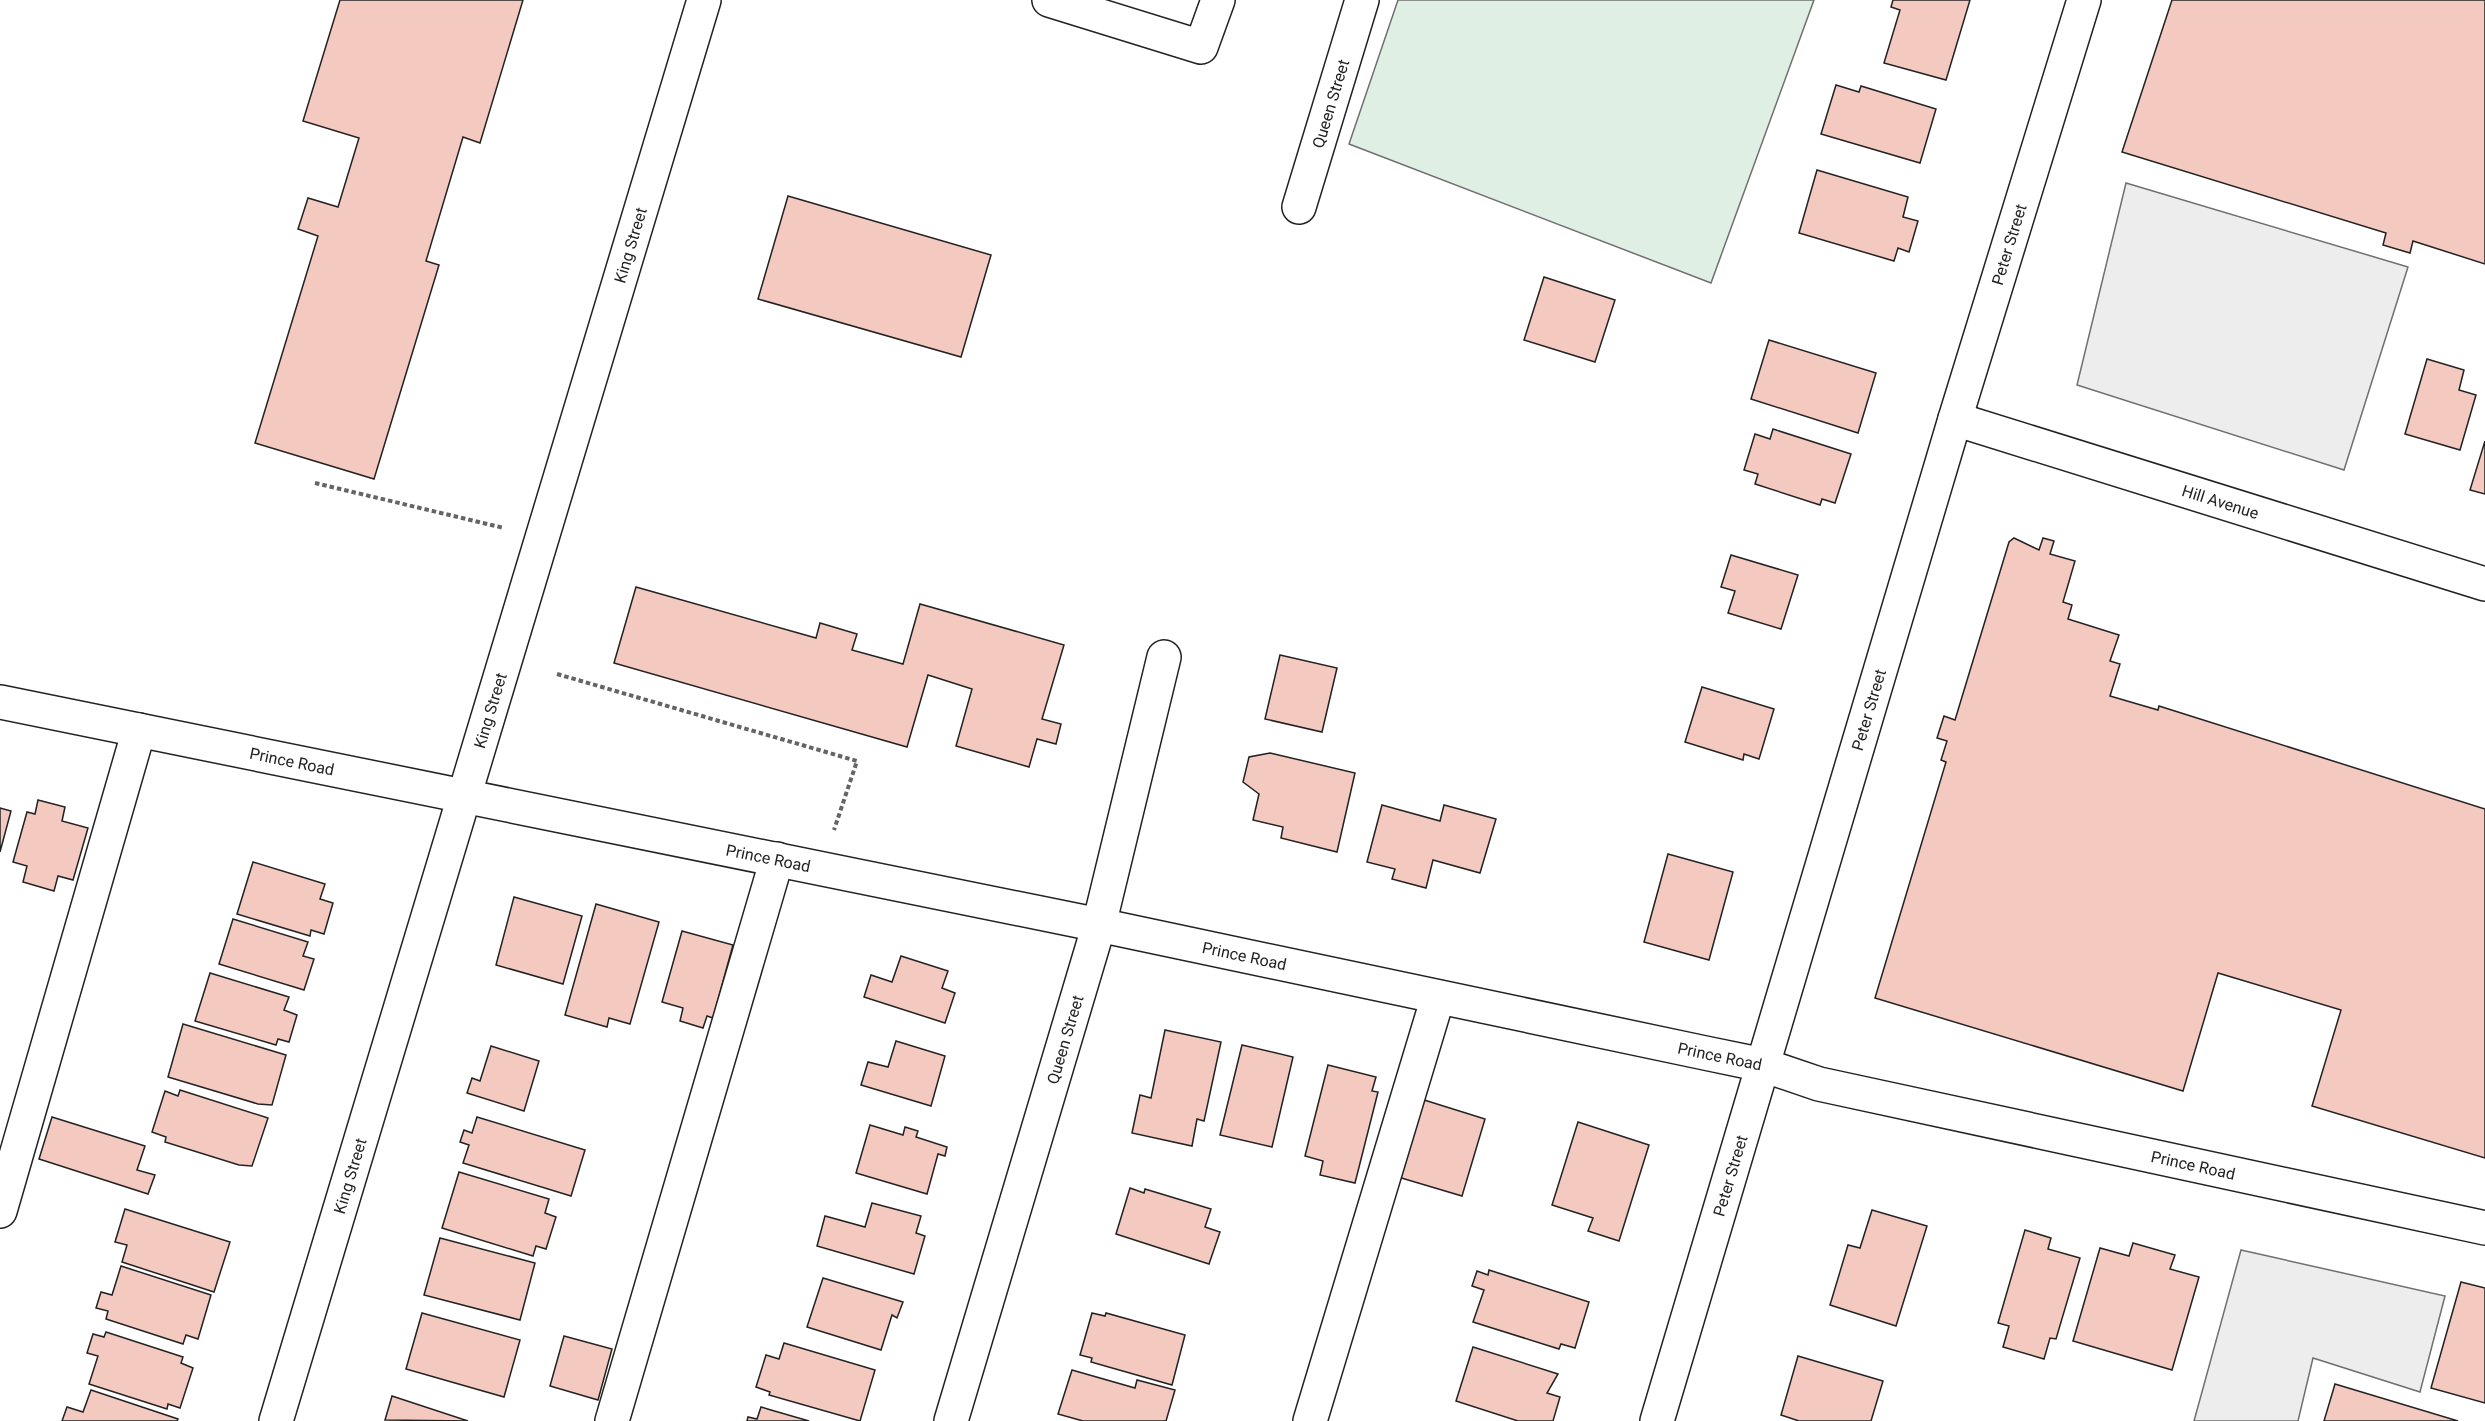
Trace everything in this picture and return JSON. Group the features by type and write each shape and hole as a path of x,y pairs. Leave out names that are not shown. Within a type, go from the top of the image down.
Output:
{"street":[{"name":"King Street","path":"276,1421 704,0"},
{"path":"1048,0 1201,47 1218,0"},
{"name":"Queen Street","path":"1299,207 1362,0"},
{"name":"Peter Street","path":"1657,1421 1955,419 2084,0"},
{"name":"Hill Avenue","path":"1955,419 2485,584"},
{"name":"Queen Street","path":"951,1421 1099,925 1164,657"},
{"name":"Prince Road","path":"0,702 1099,925 1763,1065 1819,1084 2485,1228"},
{"path":"0,1211 139,730"},
{"path":"612,1421 777,859"},
{"path":"1310,1421 1438,997"}],"path":[{"path":"315,483 485,523 542,539"},
{"path":"556,675 857,761 822,868"}],"green space":[{"path":"1398,0 1814,0 1711,283 1349,144"}],"shaded area":[{"path":"2126,183 2408,267 2344,470 2077,385"},
{"path":"2241,1250 2445,1296 2420,1392 2313,1358 2298,1421 2194,1421"}],"building":[{"path":"340,0 523,0 480,143 463,137 426,261 439,265 374,479 255,443 318,236 298,229 308,198 338,207 359,138 303,121"},
{"path":"1893,0 1970,0 1946,80 1884,63 1900,10 1891,7"},
{"path":"2172,0 2485,0 2485,264 2413,241 2410,253 2383,245 2386,233 2122,152"},
{"path":"1836,85 1859,92 1861,86 1936,109 1920,163 1821,134"},
{"path":"1817,170 1908,197 1903,217 1918,221 1909,252 1898,248 1894,261 1799,233"},
{"path":"788,196 991,255 961,357 758,299"},
{"path":"1544,277 1615,300 1595,362 1524,340"},
{"path":"1769,340 1876,373 1858,433 1751,399"},
{"path":"2427,359 2464,370 2459,390 2476,395 2460,450 2405,434"},
{"path":"1773,429 1851,454 1835,503 1822,499 1820,505 1755,484 1758,474 1744,470 1755,434 1770,439"},
{"path":"2485,441 2485,494 2470,490"},
{"path":"2014,538 2039,550 2043,538 2054,541 2050,554 2075,561 2063,602 2072,605 2068,619 2119,635 2110,661 2120,664 2110,696 2158,710 2159,706 2485,809 2485,1158 2312,1106 2341,1010 2218,973 2183,1091 1875,998 1946,762 1941,760 1947,741 1937,738 1944,716 1955,720 2009,542"},
{"path":"1731,555 1798,575 1781,629 1728,613 1735,591 1721,587"},
{"path":"636,587 816,638 820,623 857,634 852,650 903,664 920,604 1064,645 1042,719 1061,724 1056,744 1037,739 1029,767 956,746 972,689 928,675 907,747 614,663"},
{"path":"1280,655 1337,668 1322,732 1265,719"},
{"path":"1702,687 1774,709 1759,759 1744,754 1743,760 1685,742"},
{"path":"1270,753 1355,773 1337,852 1281,838 1283,827 1253,820 1259,794 1243,782 1249,757"},
{"path":"38,800 65,807 62,821 88,828 73,880 58,876 54,891 23,882 27,866 13,862 27,812 35,814"},
{"path":"1382,805 1440,821 1444,805 1496,819 1480,873 1433,860 1426,888 1392,879 1395,869 1367,862"},
{"path":"0,808 11,811 0,852"},
{"path":"1668,854 1733,872 1709,960 1644,942"},
{"path":"253,862 325,884 320,899 333,903 324,934 311,930 310,936 237,914"},
{"path":"514,897 582,916 563,984 496,965"},
{"path":"596,904 659,922 630,1024 609,1018 607,1027 565,1015"},
{"path":"233,919 308,942 303,956 314,959 304,990 219,964"},
{"path":"682,931 733,945 713,1018 707,1016 703,1028 680,1021 683,1008 662,1002"},
{"path":"901,956 948,971 942,988 955,993 945,1023 864,997 871,975 892,982"},
{"path":"210,973 289,997 284,1010 297,1015 289,1042 278,1039 276,1045 195,1021"},
{"path":"183,1024 286,1055 272,1105 258,1104 168,1077"},
{"path":"1165,1030 1221,1042 1204,1121 1197,1119 1192,1146 1132,1133 1140,1095 1151,1098"},
{"path":"896,1041 945,1056 931,1106 861,1085 868,1062 888,1067"},
{"path":"1242,1045 1293,1057 1272,1147 1220,1135"},
{"path":"491,1046 539,1061 524,1111 467,1093 472,1078 480,1081"},
{"path":"1328,1065 1376,1077 1372,1091 1378,1092 1355,1183 1320,1175 1323,1161 1305,1156"},
{"path":"180,1090 268,1118 252,1166 239,1165 165,1142 166,1137 152,1132 165,1091 178,1096"},
{"path":"1421,1099 1485,1119 1462,1196 1398,1177"},
{"path":"52,1117 145,1146 137,1170 155,1175 148,1194 39,1159"},
{"path":"477,1117 585,1150 571,1196 463,1163 469,1145 460,1142 464,1130 472,1133"},
{"path":"1578,1122 1649,1145 1619,1241 1588,1231 1593,1218 1552,1205"},
{"path":"870,1125 903,1135 905,1127 918,1131 916,1137 947,1147 945,1156 938,1154 927,1194 856,1173"},
{"path":"459,1172 549,1199 545,1213 556,1217 546,1249 536,1246 533,1256 442,1228"},
{"path":"1130,1188 1144,1193 1145,1189 1211,1209 1205,1227 1220,1232 1209,1264 1116,1234"},
{"path":"872,1203 921,1216 916,1233 925,1236 914,1274 817,1246 825,1216 865,1227"},
{"path":"125,1209 230,1242 214,1292 122,1262 127,1245 115,1242"},
{"path":"1872,1210 1927,1226 1896,1326 1830,1305 1848,1245 1860,1248"},
{"path":"2025,1230 2051,1238 2048,1249 2080,1258 2056,1339 2050,1338 2044,1359 2003,1347 2009,1326 1998,1323"},
{"path":"440,1238 535,1263 520,1320 424,1295"},
{"path":"2133,1243 2175,1255 2170,1269 2199,1277 2172,1370 2073,1341 2100,1248 2129,1256"},
{"path":"121,1266 211,1295 198,1339 186,1335 183,1344 106,1319 108,1311 96,1308 101,1292 112,1295"},
{"path":"1489,1270 1589,1302 1575,1348 1561,1344 1559,1349 1473,1322 1484,1290 1472,1286 1477,1271 1488,1275"},
{"path":"823,1278 903,1302 897,1318 892,1315 881,1350 807,1327"},
{"path":"2461,1282 2485,1288 2485,1403 2431,1388"},
{"path":"422,1313 520,1340 504,1397 406,1369"},
{"path":"1092,1313 1105,1316 1106,1313 1185,1335 1172,1385 1091,1362 1092,1358 1080,1355"},
{"path":"106,1332 183,1357 181,1363 193,1368 180,1408 168,1404 167,1409 89,1384 98,1356 87,1353 93,1334 104,1337"},
{"path":"564,1336 612,1349 598,1400 550,1386"},
{"path":"784,1343 875,1370 860,1421 769,1395 770,1392 756,1387 766,1355 779,1359"},
{"path":"1473,1347 1558,1374 1547,1393 1560,1397 1553,1421 1518,1421 1456,1401"},
{"path":"1798,1356 1883,1381 1871,1421 1799,1421 1781,1415"},
{"path":"1072,1370 1135,1388 1137,1380 1175,1390 1166,1421 1083,1421 1058,1414"},
{"path":"2335,1384 2458,1421 2324,1421"},
{"path":"91,1390 178,1419 177,1421 62,1421 67,1407 83,1412"},
{"path":"392,1396 468,1421 385,1420"},
{"path":"761,1407 809,1421 747,1421 748,1417 757,1419"}]}
